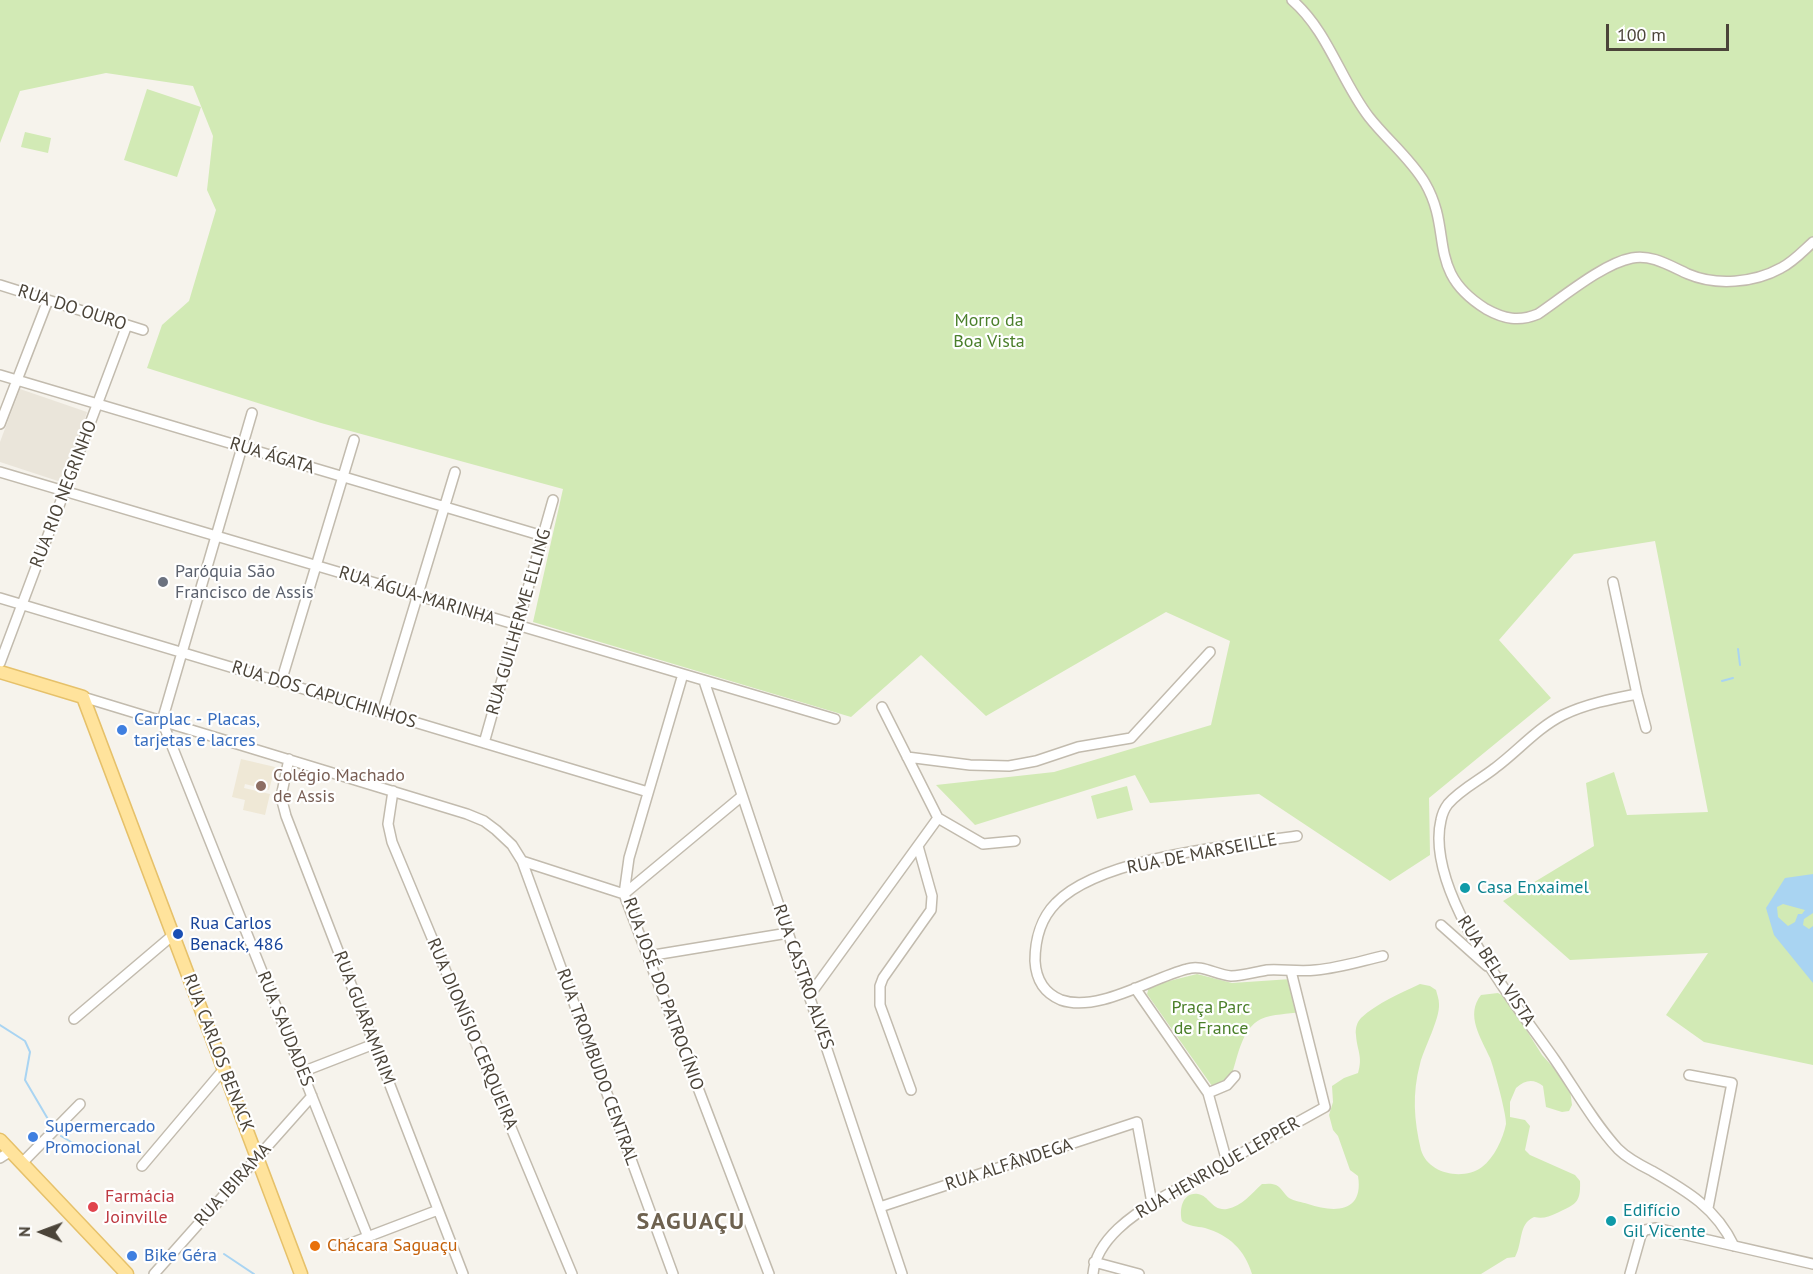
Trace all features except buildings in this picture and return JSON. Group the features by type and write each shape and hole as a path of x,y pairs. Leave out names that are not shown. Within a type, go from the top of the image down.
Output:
{"main road":[{"path":"0,672 83,697"},
{"name":"RUA CARLOS BENACK","path":"83,697 301,1274"},
{"path":"0,1140 5,1155 22,1163 127,1274"}],"street":[{"path":"1292,0 1321,36 1370,119 1405,155 1426,185 1435,205 1445,260 1450,274 1469,298 1496,314 1516,319 1538,314 1618,262 1633,257 1647,257 1703,279 1726,282 1749,279 1780,269 1813,242"},
{"name":"RUA DO OURO","path":"0,285 143,330"},
{"path":"0,424 48,300"},
{"name":"RUA RIO NEGRINHO","path":"0,663 128,326"},
{"name":"RUA ÁGATA","path":"0,375 543,536"},
{"path":"162,721 252,414"},
{"path":"281,682 354,440"},
{"name":"RUA ÁGUA-MARINHA","path":"0,472 835,719"},
{"path":"382,712 454,472"},
{"name":"RUA GUILHERME ELLING","path":"484,743 553,500"},
{"path":"1613,582 1646,728"},
{"name":"RUA DOS CAPUCHINHOS","path":"0,598 648,792"},
{"path":"907,757 970,765 1009,766 1036,761 1078,747 1131,738 1210,652"},
{"name":"RUA JOSÉ DO PATROCÍNIO","path":"683,674 627,867 624,894 769,1274"},
{"name":"RUA CASTRO ALVES","path":"704,681 902,1274"},
{"name":"RUA BELA VISTA","path":"1637,694 1603,701 1561,716 1446,806 1441,820 1439,838 1446,882 1462,920 1495,974 1617,1147 1630,1158 1708,1208 1721,1222 1734,1246"},
{"name":"RUA TROMBUDO CENTRAL","path":"83,697 466,813 484,821 506,839 522,861 673,1274"},
{"path":"882,707 938,818 983,844 1015,841"},
{"name":"RUA SAUDADES","path":"162,721 368,1237"},
{"name":"RUA GUARAMIRIM","path":"289,759 282,787 283,807 463,1274"},
{"name":"RUA DIONÍSIO CERQUEIRA","path":"393,791 388,824 392,842 572,1274"},
{"path":"522,861 624,894 742,796"},
{"path":"809,996 938,818"},
{"name":"RUA DE MARSEILLE","path":"1297,836 1196,851 1133,865 1082,884 1055,904 1041,926 1036,949 1037,975 1044,989 1061,999 1080,1003 1100,1000 1194,967 1231,976 1266,970 1330,968 1383,956"},
{"path":"911,1090 880,1005 879,993 883,978 931,910 932,896 918,846"},
{"path":"1441,925 1495,974"},
{"path":"648,956 788,933"},
{"path":"74,1019 173,935"},
{"name":"RUA HENRIQUE LEPPER","path":"1094,1262 1113,1235 1152,1203 1325,1107 1291,971"},
{"path":"1136,988 1208,1093 1227,1161"},
{"path":"302,1072 374,1044"},
{"path":"142,1166 224,1069"},
{"path":"1689,1075 1732,1083 1708,1208"},
{"path":"1208,1093 1227,1085 1235,1076"},
{"name":"RUA IBIRAMA","path":"154,1274 312,1096"},
{"path":"22,1163 80,1104"},
{"name":"RUA ALFÂNDEGA","path":"880,1207 1137,1122 1152,1203"},
{"path":"341,1247 438,1210"},
{"path":"1630,1274 1638,1241 1645,1230 1656,1228 1813,1264"},
{"path":"1093,1274 1094,1262 1139,1274"}],"shaded area":[{"path":"20,389 87,412 64,483 0,462 0,442"},
{"name":"Colégio Machado de Assis","path":"241,759 275,767 269,790 245,784 244,788 270,794 265,815 243,810 245,800 232,797"}],"green space":[{"name":"Morro da Boa Vista","path":"0,0 1813,0 1813,1065 1704,1042 1666,1015 1708,953 1570,960 1503,901 1594,846 1586,783 1614,772 1627,815 1708,812 1655,541 1574,554 1499,640 1551,698 1429,798 1430,855 1390,881 1259,794 1150,803 1135,775 975,825 936,785 1054,772 1211,725 1230,641 1166,612 986,716 921,655 851,717 533,622 563,489 321,423 147,368 162,325 189,301 216,210 207,190 213,136 193,86 106,73 20,91 0,143"},
{"path":"147,89 201,107 177,177 124,160"},
{"path":"25,132 51,138 48,153 21,147"},
{"path":"1127,786 1133,810 1097,819 1091,796"},
{"name":"Praça Parc de France","path":"1197,974 1232,983 1291,979 1300,1012 1270,1016 1255,1023 1245,1036 1232,1074 1229,1078 1212,1086 1147,994 1149,987 1153,985"},
{"path":"1420,984 1436,990 1439,1004 1437,1017 1420,1064 1416,1086 1417,1128 1421,1150 1425,1158 1438,1170 1465,1174 1482,1167 1500,1142 1506,1124 1500,1092 1492,1063 1474,1018 1476,1003 1481,995 1498,993 1505,997 1542,1055 1562,1077 1570,1090 1572,1105 1569,1111 1562,1112 1546,1107 1543,1086 1539,1083 1529,1081 1523,1083 1516,1088 1510,1102 1510,1117 1525,1120 1530,1126 1525,1150 1530,1155 1575,1175 1580,1181 1576,1202 1551,1216 1534,1217 1529,1220 1523,1229 1515,1257 1507,1258 1481,1274 1252,1274 1245,1258 1229,1239 1214,1231 1182,1221 1182,1207 1188,1196 1202,1195 1217,1208 1227,1209 1242,1202 1262,1184 1276,1185 1289,1198 1318,1207 1337,1209 1352,1203 1359,1188 1358,1176 1350,1170 1338,1136 1333,1130 1329,1115 1333,1102 1332,1086 1358,1073 1360,1058 1356,1030 1361,1018 1382,1003"}],"water":[{"path":"1813,874 1813,913 1804,919 1803,925 1809,929 1813,926 1813,983 1774,935 1766,908 1785,878","holes":["1783,904 1805,910 1802,914 1798,914 1795,922 1788,926 1778,917 1777,907"]}],"waterway":[{"path":"1738,649 1740,665"},
{"path":"1722,681 1733,678"},
{"path":"0,1025 25,1041 30,1052 25,1080 52,1126"},
{"path":"61,1136 88,1152"},
{"path":"224,1254 254,1274"}],"place":[{"name":"Paróquia São Francisco de Assis","path":"163,582"},
{"name":"Carplac - Placas, tarjetas e lacres","path":"122,730"},
{"name":"Colégio Machado de Assis","path":"261,786"},
{"name":"Casa Enxaimel","path":"1465,888"},
{"name":"Rua Carlos Benack, 486","path":"178,934"},
{"name":"Supermercado Promocional","path":"33,1137"},
{"name":"Farmácia Joinville","path":"93,1207"},
{"name":"Edifício Gil Vicente","path":"1611,1221"},
{"name":"Chácara Saguaçu","path":"315,1246"},
{"name":"Bike Géra","path":"132,1256"}],"district":[{"name":"SAGUAÇU","path":"691,1222"}]}
